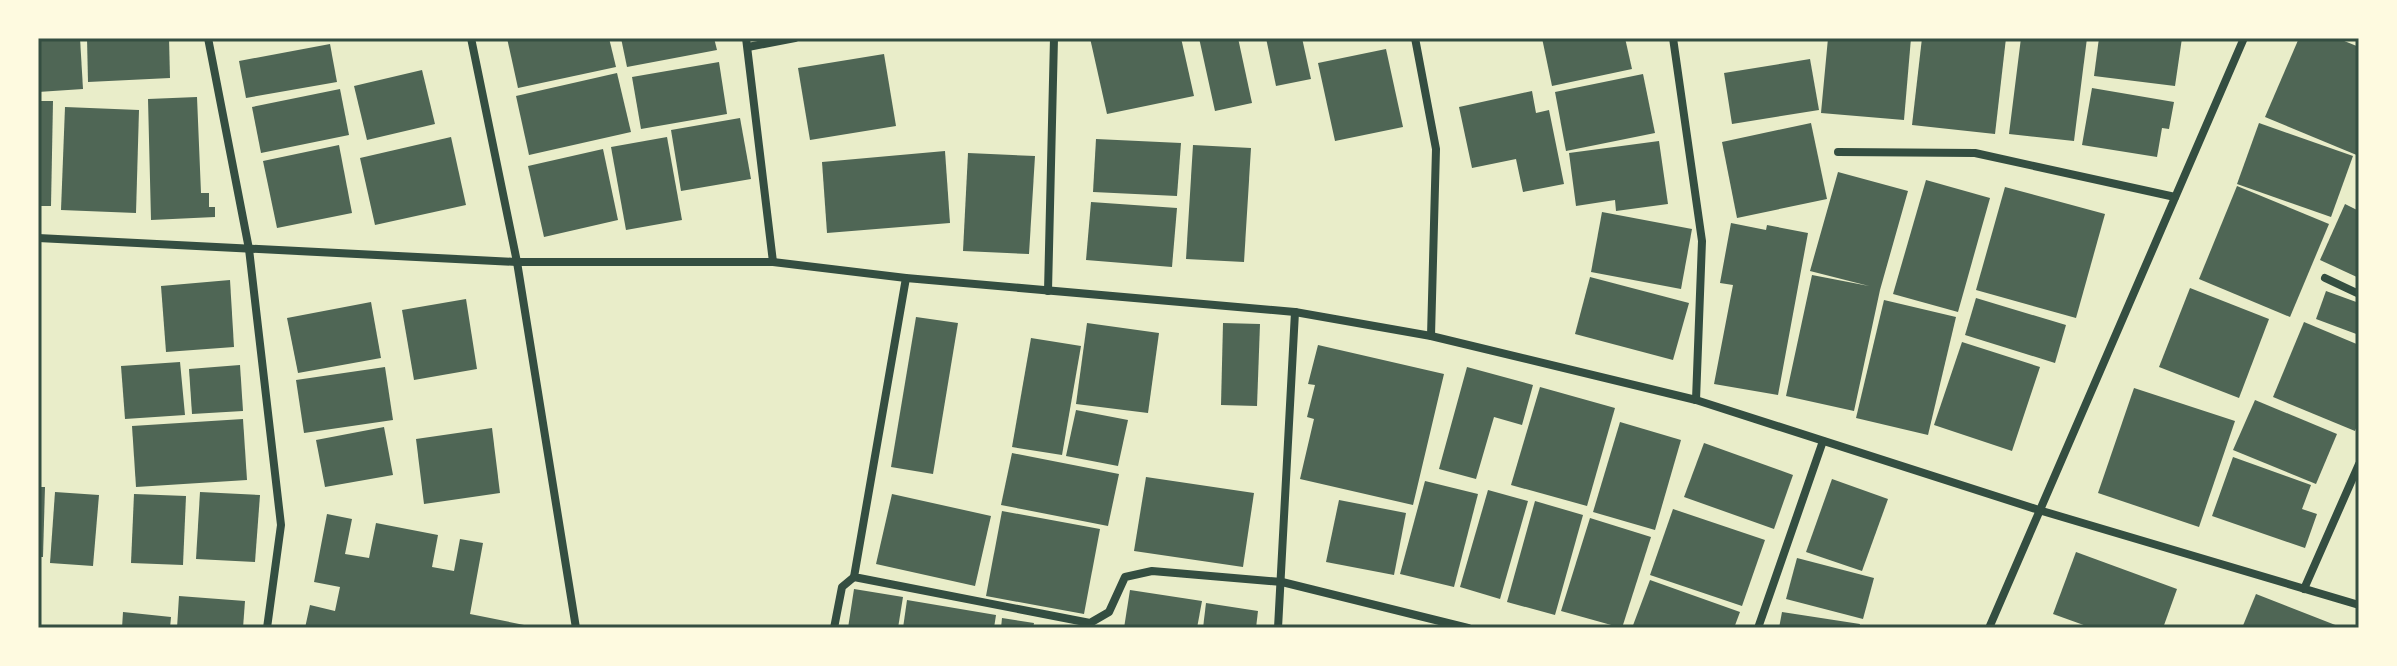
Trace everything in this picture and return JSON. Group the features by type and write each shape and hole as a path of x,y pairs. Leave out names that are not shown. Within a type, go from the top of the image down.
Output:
{"street":[{"path":"208,38 249,249 281,525 267,628"},
{"path":"471,38 517,262 576,628"},
{"path":"773,262 747,43 795,38"},
{"path":"1048,291 1054,38"},
{"path":"1415,38 1436,149 1431,336"},
{"path":"1673,38 1702,241 1696,400"},
{"path":"1989,628 2244,38"},
{"path":"1838,152 1975,153 2175,197"},
{"path":"38,238 517,262 773,262 906,278 1295,312 1431,336 1696,400 2042,511 2359,605"},
{"path":"834,628 842,587 854,577 906,278"},
{"path":"2325,278 2359,294"},
{"path":"1278,628 1295,312"},
{"path":"1758,628 1823,441"},
{"path":"2304,589 2359,464"},
{"path":"854,577 1090,623 1109,612 1125,577 1152,571 1282,582 1468,628"}],"building":[{"path":"38,38 80,38 83,89 38,92"},
{"path":"87,38 169,38 170,78 88,82"},
{"path":"507,38 609,38 616,67 518,88"},
{"path":"621,38 714,38 717,50 627,67"},
{"path":"1090,38 1181,38 1194,96 1107,114"},
{"path":"1199,38 1238,38 1252,103 1215,111"},
{"path":"1266,38 1302,38 1311,79 1276,86"},
{"path":"1542,38 1625,38 1632,69 1552,86"},
{"path":"1828,38 1911,38 1904,120 1821,113"},
{"path":"1922,38 2006,38 1995,134 1912,125"},
{"path":"2021,38 2087,38 2074,141 2009,134"},
{"path":"2099,38 2182,38 2175,86 2094,76"},
{"path":"2299,38 2337,38 2359,47 2359,156 2265,117"},
{"path":"330,44 337,82 246,98 239,61"},
{"path":"1386,49 1403,127 1335,141 1318,63"},
{"path":"884,54 896,126 810,140 798,68"},
{"path":"1810,59 1819,110 1732,124 1724,73"},
{"path":"719,62 727,114 641,129 632,77"},
{"path":"422,70 435,124 367,140 354,86"},
{"path":"617,73 631,132 529,155 516,96"},
{"path":"1643,74 1655,133 1566,151 1555,92"},
{"path":"2092,88 2174,102 2169,129 2162,128 2157,157 2082,145"},
{"path":"340,89 349,135 261,153 252,107"},
{"path":"1532,91 1536,113 1549,110 1564,184 1523,192 1516,159 1472,168 1459,107"},
{"path":"197,97 201,193 209,193 209,207 215,207 215,217 151,220 148,99"},
{"path":"38,101 53,101 51,206 38,206"},
{"path":"65,107 139,110 136,213 61,210"},
{"path":"740,118 751,179 681,191 671,130"},
{"path":"1811,123 1827,199 1737,218 1722,142"},
{"path":"2259,123 2353,156 2331,217 2237,184"},
{"path":"451,137 466,205 375,225 360,158"},
{"path":"667,137 682,220 626,230 611,147"},
{"path":"1096,139 1181,143 1177,196 1093,192"},
{"path":"1659,141 1668,204 1616,211 1615,200 1576,206 1569,153"},
{"path":"339,145 352,213 277,228 263,161"},
{"path":"1193,145 1251,148 1244,262 1186,259"},
{"path":"603,149 618,220 544,237 528,166"},
{"path":"945,151 950,223 827,233 822,162"},
{"path":"968,153 1035,156 1029,254 963,251"},
{"path":"1838,172 1908,191 1880,290 1854,411 1786,396 1812,275 1869,286 1810,271"},
{"path":"1926,180 1990,198 1958,312 1893,294"},
{"path":"2237,186 2329,224 2290,317 2199,279"},
{"path":"2005,187 2105,214 2076,318 1976,290"},
{"path":"1091,202 1177,208 1172,267 1086,260"},
{"path":"2345,204 2359,211 2359,278 2320,260"},
{"path":"1602,212 1692,229 1681,289 1591,272"},
{"path":"1731,223 1766,230 1767,225 1808,233 1778,395 1714,384 1733,285 1720,283"},
{"path":"1590,277 1689,303 1673,360 1575,334"},
{"path":"230,280 234,347 166,352 161,286"},
{"path":"2190,288 2269,319 2239,398 2159,367"},
{"path":"2326,291 2359,303 2359,335 2316,319"},
{"path":"1976,298 2066,325 2055,363 1965,335"},
{"path":"466,299 477,369 414,380 402,310"},
{"path":"1884,300 1956,317 1928,435 1856,418"},
{"path":"371,302 381,358 298,373 287,318"},
{"path":"916,317 958,323 933,474 891,467"},
{"path":"2304,322 2359,345 2359,421 2355,431 2273,397"},
{"path":"1087,323 1159,333 1148,413 1076,404"},
{"path":"1223,323 1260,324 1257,406 1221,405"},
{"path":"1031,338 1081,346 1062,455 1012,447"},
{"path":"1962,342 2040,367 2012,451 1934,425"},
{"path":"1318,345 1444,374 1413,505 1300,479 1314,419 1307,417 1315,385 1308,384"},
{"path":"180,362 185,415 125,419 121,366"},
{"path":"240,365 243,411 192,414 189,369"},
{"path":"385,367 393,420 304,433 296,380"},
{"path":"1467,367 1533,385 1522,425 1494,417 1476,479 1439,469"},
{"path":"1540,387 1615,408 1587,506 1511,485"},
{"path":"2134,388 2235,421 2199,527 2098,493"},
{"path":"2255,400 2337,434 2316,484 2233,450"},
{"path":"1076,410 1128,420 1118,466 1066,456"},
{"path":"243,419 247,480 136,487 132,426"},
{"path":"1620,422 1681,440 1655,530 1593,512"},
{"path":"384,427 393,475 325,487 316,440"},
{"path":"492,428 500,493 424,504 416,439"},
{"path":"1704,443 1793,475 1774,529 1684,497"},
{"path":"1012,453 1119,474 1108,526 1001,505"},
{"path":"2233,457 2311,485 2302,509 2317,514 2305,548 2212,516"},
{"path":"1146,477 1254,493 1243,567 1134,551"},
{"path":"1832,479 1888,499 1862,571 1806,552"},
{"path":"1425,481 1478,494 1454,587 1400,574"},
{"path":"38,487 45,487 43,557 38,557"},
{"path":"1488,490 1528,501 1500,599 1460,587"},
{"path":"55,492 99,495 93,566 50,563"},
{"path":"200,492 260,495 255,562 196,559"},
{"path":"134,494 186,496 183,565 131,563"},
{"path":"892,494 991,516 975,586 876,564"},
{"path":"1339,500 1406,513 1394,575 1326,562"},
{"path":"1535,501 1583,515 1555,615 1507,602"},
{"path":"1673,509 1765,540 1742,606 1650,575"},
{"path":"1002,511 1100,529 1084,614 986,596"},
{"path":"327,514 352,519 345,554 369,558 376,523 438,535 432,567 454,571 460,539 483,543 470,614 539,628 305,628 310,605 335,611 340,587 314,582"},
{"path":"1590,518 1651,537 1622,628 1561,611"},
{"path":"2076,552 2177,589 2163,628 2092,628 2053,614"},
{"path":"1797,558 1874,578 1863,619 1786,599"},
{"path":"1650,580 1740,612 1734,628 1632,628"},
{"path":"854,589 903,597 898,628 848,628"},
{"path":"1130,590 1202,601 1197,628 1124,628"},
{"path":"2256,594 2343,628 2242,628"},
{"path":"179,596 245,601 243,628 177,628"},
{"path":"907,600 996,615 994,628 903,628"},
{"path":"1206,603 1258,611 1256,628 1203,628"},
{"path":"123,612 171,617 170,628 122,628"},
{"path":"1782,612 1860,624 1859,628 1779,628"},
{"path":"1002,618 1034,623 1033,628 1001,628"}]}
